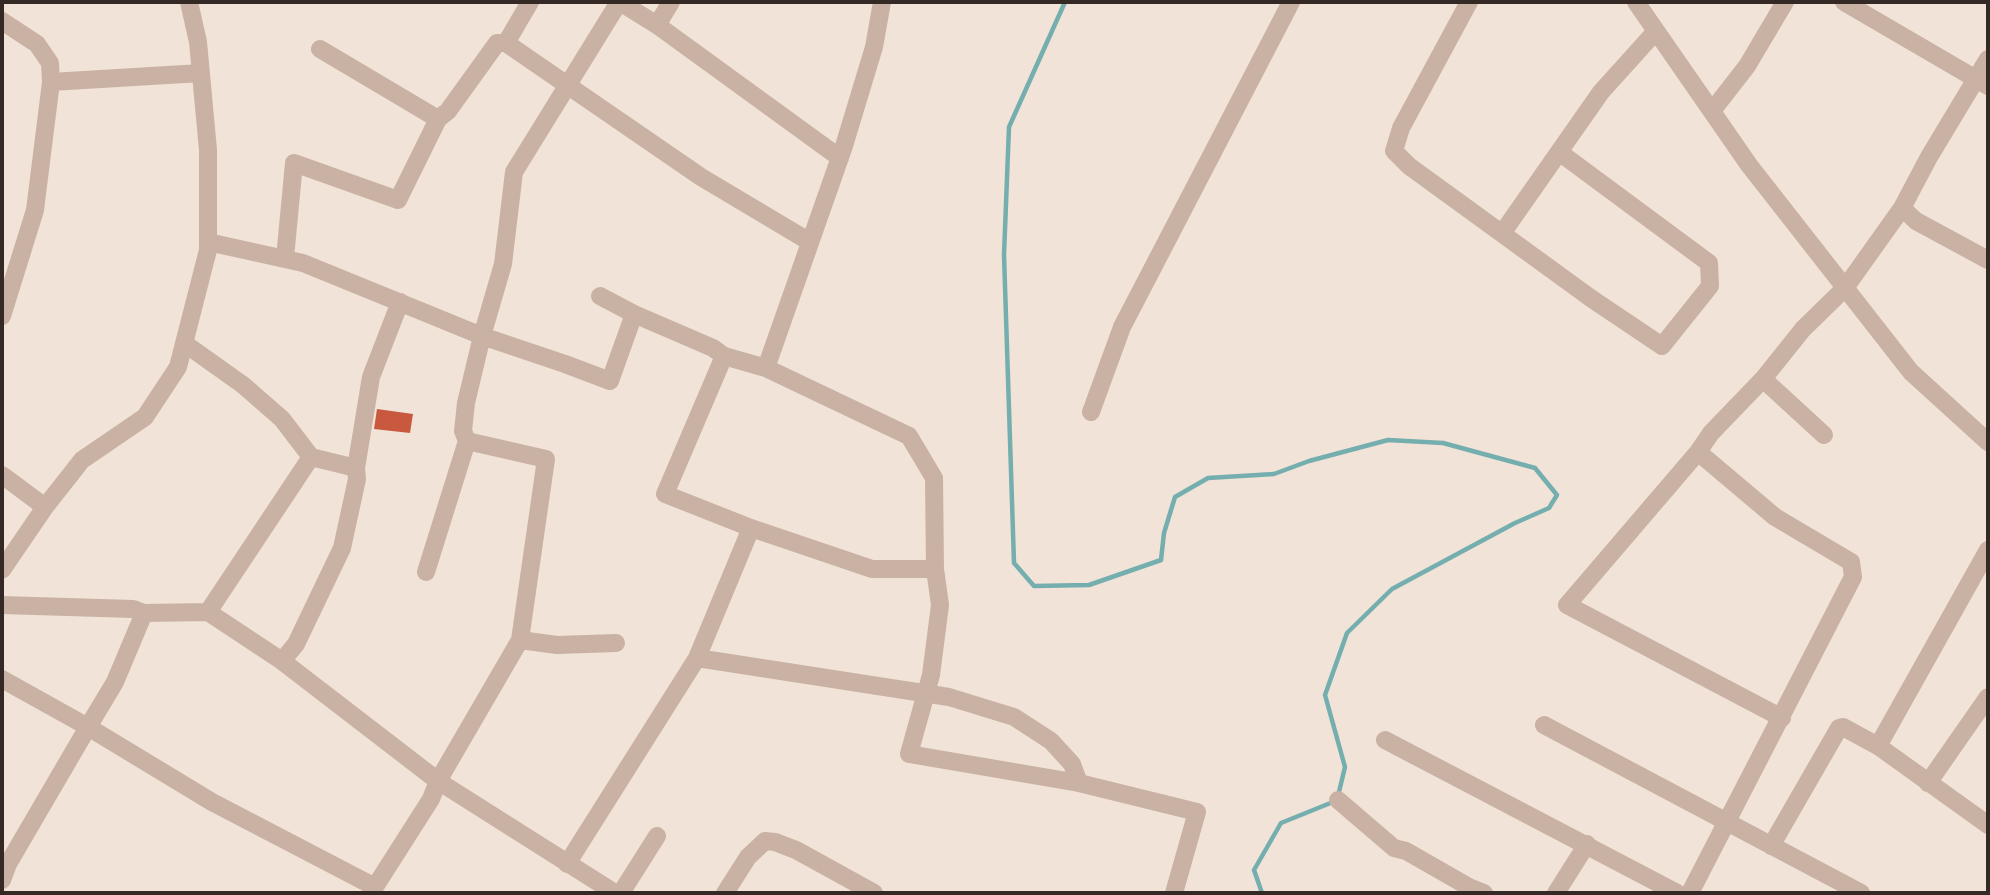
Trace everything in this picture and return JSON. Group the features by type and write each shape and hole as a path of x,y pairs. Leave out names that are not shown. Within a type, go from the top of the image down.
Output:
{"street":[{"path":"2,570 82,460 145,416 178,368 208,250 208,150 198,42 189,2"},
{"path":"506,43 530,2"},
{"path":"426,572 467,441 463,431 466,403 503,264 513,172 620,2 657,24 840,158"},
{"path":"657,24 671,2"},
{"path":"766,368 840,158 874,47 881,2"},
{"path":"1091,412 1122,327 1291,2"},
{"path":"1469,2 1401,128 1394,151 1409,166 1592,299 1662,346 1710,286 1709,262 1559,152"},
{"path":"1712,111 1747,66 1785,2"},
{"path":"1844,2 1982,82"},
{"path":"1645,7 1656,31 1749,165 1911,372 1987,439"},
{"path":"2,21 37,44 50,63 51,82 35,210 2,316"},
{"path":"1503,232 1601,92 1656,31"},
{"path":"285,258 294,163 398,200 438,119 448,111 497,43 506,43 701,177 810,242"},
{"path":"320,49 438,119"},
{"path":"1782,718 1567,605 1698,452 1711,433 1763,379 1803,329 1845,288 1902,208 1929,157 1982,82 1988,59"},
{"path":"51,82 201,73"},
{"path":"1902,208 1916,221 1988,260"},
{"path":"208,242 303,263 482,337 610,382 634,314"},
{"path":"600,296 634,314 713,348 724,356 766,368 908,436 934,478 935,569 940,605 932,675 909,754 1079,783 1197,812 1174,893"},
{"path":"282,661 296,644 342,548 357,479 355,468 371,377 400,302"},
{"path":"184,343 243,385 282,419 311,457 355,468"},
{"path":"724,356 665,494 751,528 872,569 935,569"},
{"path":"1763,379 1824,435"},
{"path":"2,679 212,802 373,890 431,799 438,781 520,640 546,459 467,441"},
{"path":"1690,893 1853,577 1852,562 1775,517 1698,452"},
{"path":"208,612 311,457"},
{"path":"2,475 45,508"},
{"path":"567,864 697,658 751,528"},
{"path":"1878,746 1988,550"},
{"path":"2,605 133,608 145,613 208,612 282,661 438,781 615,893"},
{"path":"2,880 8,864 115,682 145,613"},
{"path":"520,640 556,645 616,643"},
{"path":"697,658 949,697 1014,718 1051,741 1072,764 1079,783"},
{"path":"1928,783 1988,697"},
{"path":"1544,725 1861,893"},
{"path":"1771,846 1839,728 1843,727 1878,746 1988,825"},
{"path":"1385,740 1677,893"},
{"path":"1338,800 1394,848 1406,851 1473,891"},
{"path":"621,893 657,836"},
{"path":"725,893 748,857 765,841 796,850 874,893"},
{"path":"1556,893 1587,844"}],"building":[{"path":"377,409 413,414 410,433 374,429"}],"waterway":[{"path":"1065,2 1009,127 1004,255 1014,563 1034,586 1089,585 1161,560 1164,533 1175,497 1208,478 1274,474 1309,461 1388,440 1443,443 1535,468 1557,495 1549,508 1515,523 1392,589 1347,633 1325,695 1345,767 1338,796"},
{"path":"1262,893 1254,870 1281,823 1333,802"}]}
